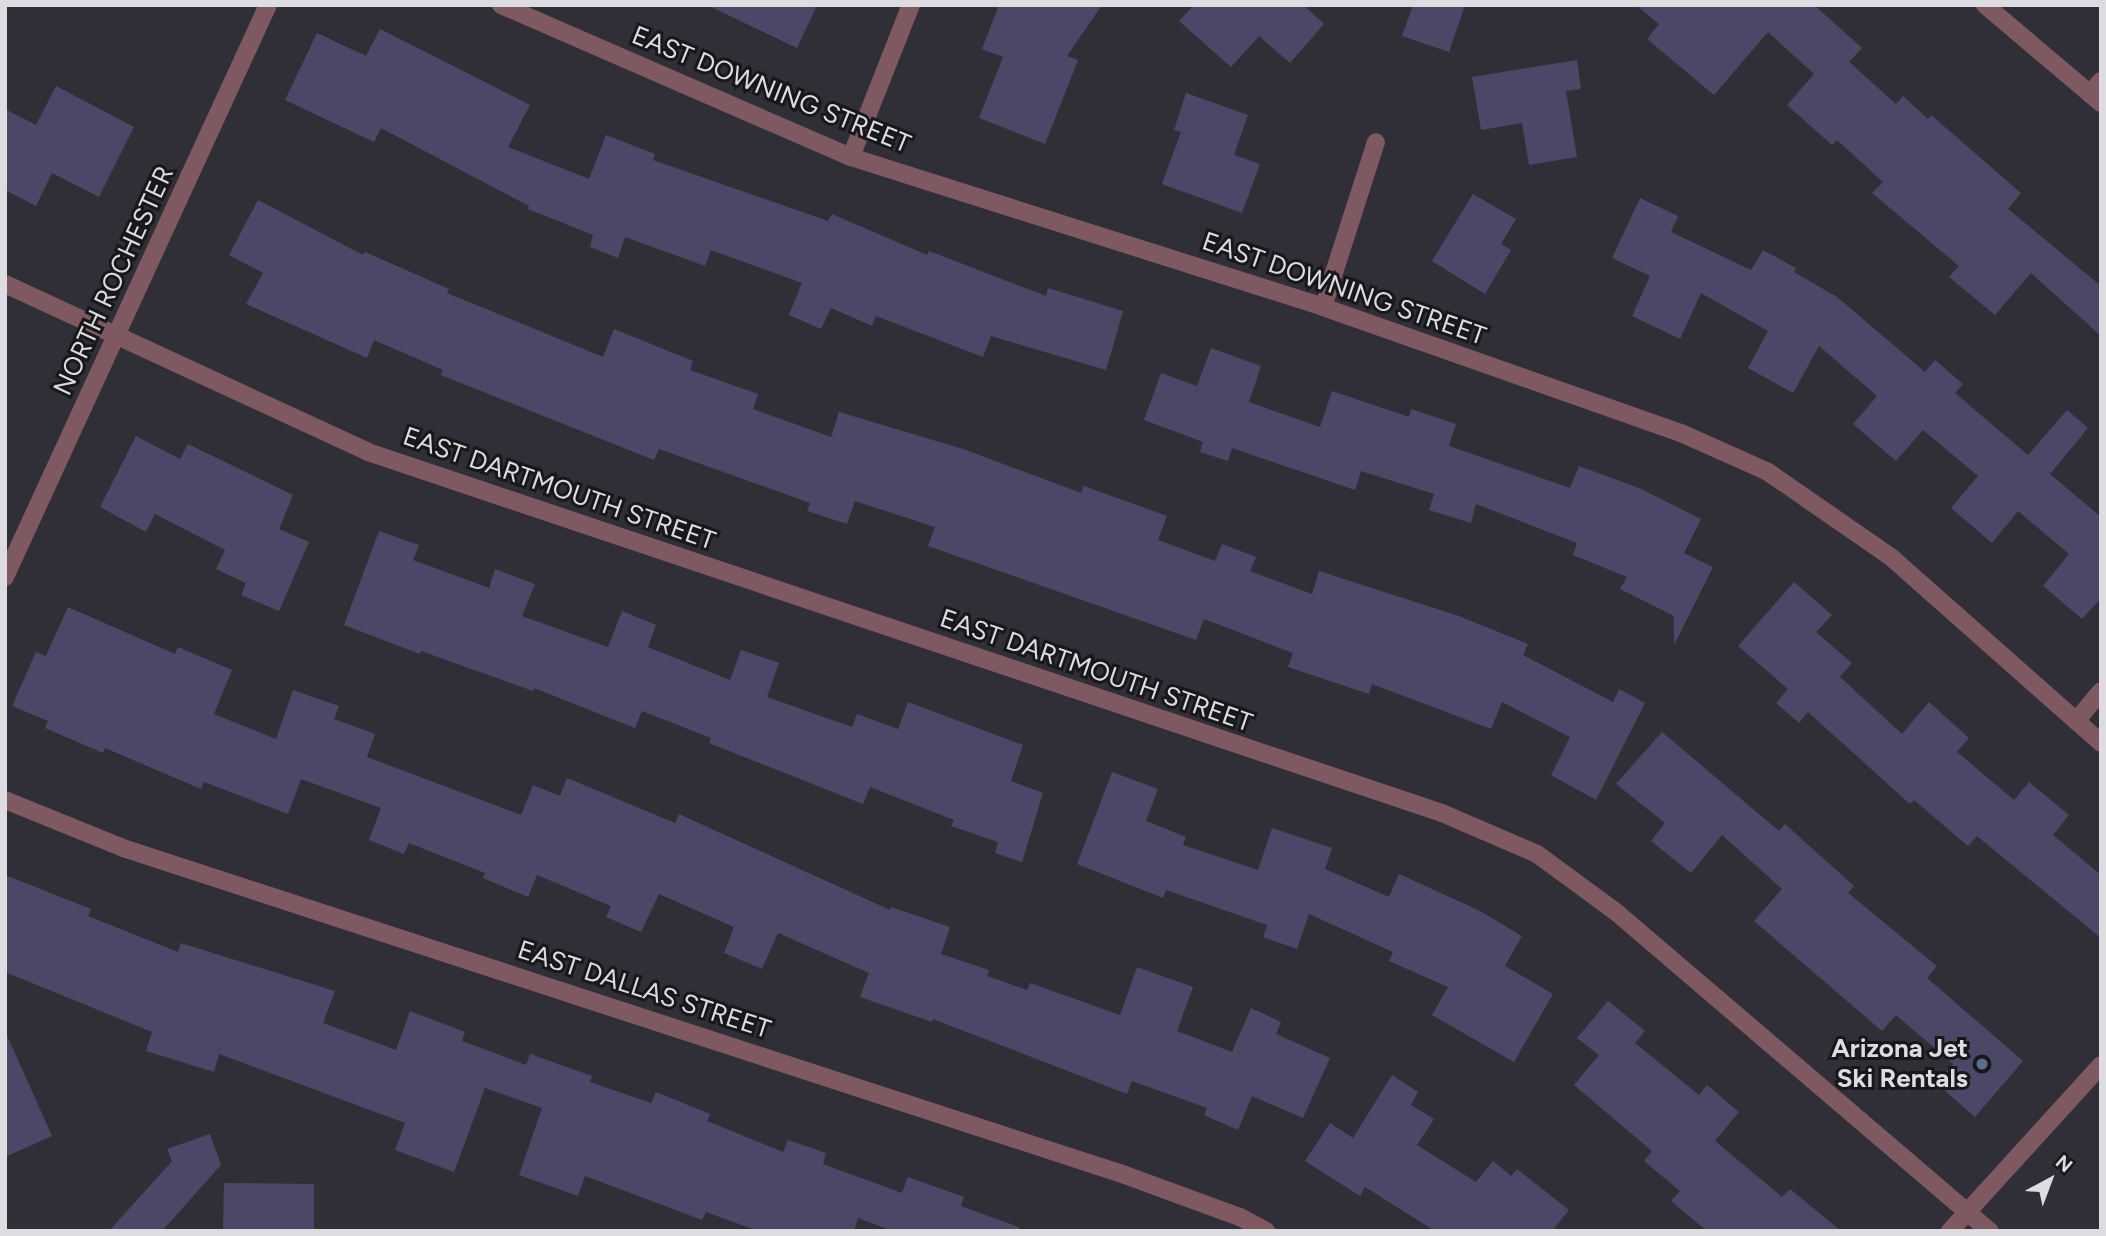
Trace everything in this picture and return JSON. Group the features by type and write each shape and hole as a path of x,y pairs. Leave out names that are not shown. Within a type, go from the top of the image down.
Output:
{"street":[{"name":"NORTH ROCHESTER","path":"5,577 268,5"},
{"name":"EAST DOWNING STREET","path":"502,5 851,157 1323,307 1681,433 1768,472 1892,558 2101,743"},
{"path":"851,157 911,5"},
{"path":"1985,5 2097,93"},
{"path":"1323,307 1376,142"},
{"name":"EAST DARTMOUTH STREET","path":"5,284 368,452 1442,813 1537,854 1616,912 1990,1231"},
{"path":"2076,721 2101,691"},
{"name":"EAST DALLAS STREET","path":"5,800 123,848 1125,1175 1240,1217 1266,1231"},
{"path":"1951,1231 2101,1065"}],"building":[{"path":"707,5 817,5 797,48"},
{"path":"999,5 1102,5 1067,56 1078,60 1045,144 979,118 1003,57 982,49"},
{"path":"1194,5 1303,5 1324,24 1290,63 1259,36 1231,67 1179,21"},
{"path":"1413,5 1465,5 1449,52 1402,36"},
{"path":"1636,5 1814,5 1862,48 1849,62 1896,104 1903,96 1928,119 1931,115 2021,193 2008,209 2101,286 2101,336 2031,273 1995,315 1949,277 1959,266 1872,193 1883,182 1837,140 1832,145 1787,105 1814,74 1768,32 1714,95 1647,39 1659,24"},
{"path":"380,29 530,105 508,147 589,179 606,135 655,154 653,160 828,221 832,214 927,255 929,251 1046,296 1048,288 1123,311 1106,370 991,336 983,357 876,316 872,326 831,308 821,329 789,315 802,283 711,250 705,266 625,237 618,258 590,247 593,235 528,209 529,206 381,128 374,142 285,100 317,33 366,56"},
{"path":"1577,60 1581,89 1566,91 1577,157 1529,165 1522,123 1481,130 1472,77"},
{"path":"56,86 134,127 99,197 52,173 36,206 5,190 5,109 36,125"},
{"path":"1186,93 1248,115 1234,155 1260,164 1242,213 1162,184 1181,132 1174,130"},
{"path":"1473,194 1516,219 1501,244 1511,250 1485,294 1432,261"},
{"path":"1640,198 1678,216 1671,232 1751,270 1763,250 1796,268 1794,272 1837,297 1925,372 1935,360 1963,384 1955,393 2028,455 2067,410 2088,428 2050,474 2101,517 2101,598 2082,619 2043,586 2069,554 2018,511 1992,543 1951,508 1978,476 1923,430 1896,461 1853,424 1877,396 1819,346 1793,393 1748,368 1768,331 1701,293 1680,339 1632,316 1650,276 1612,258"},
{"path":"258,200 363,255 365,252 449,289 447,293 603,357 614,329 693,361 690,370 758,394 753,409 831,437 839,412 963,449 1081,493 1084,486 1167,516 1158,540 1215,561 1222,544 1256,557 1250,571 1312,594 1319,571 1459,616 1528,644 1523,655 1613,702 1619,689 1645,703 1596,800 1551,775 1570,737 1502,702 1491,729 1372,684 1369,694 1288,667 1293,653 1204,619 1196,640 928,546 935,527 855,501 847,524 807,511 810,503 659,449 654,460 441,375 443,370 374,340 367,358 246,304 263,273 229,255"},
{"path":"1211,348 1261,366 1249,402 1320,427 1332,391 1409,417 1411,409 1456,424 1449,446 1570,488 1579,466 1639,488 1701,519 1684,553 1713,567 1674,645 1674,616 1620,589 1627,577 1573,555 1577,543 1476,504 1471,523 1429,510 1434,494 1361,471 1355,490 1232,448 1228,461 1200,452 1203,442 1144,420 1161,373 1197,386"},
{"path":"136,436 180,459 188,444 293,495 279,529 309,542 279,611 241,595 246,583 216,569 225,550 155,514 146,532 100,507"},
{"path":"379,531 419,545 413,560 489,588 495,569 535,584 522,616 608,647 622,611 656,625 648,647 730,680 741,650 779,663 767,697 852,727 857,714 898,729 908,702 1023,745 1011,781 1043,793 1022,862 995,853 998,842 951,826 954,820 870,787 863,804 709,743 711,738 642,711 635,728 534,688 533,691 421,651 420,654 344,625"},
{"path":"1794,582 1832,615 1816,632 1852,663 1840,677 1902,734 1929,702 1969,738 1957,752 2014,800 2029,782 2069,815 2053,835 2101,875 2101,938 1977,836 1968,846 1914,800 1910,804 1808,712 1799,723 1776,703 1788,689 1738,646"},
{"path":"68,607 175,654 178,647 232,670 214,714 276,739 293,690 339,706 334,719 375,734 367,757 521,815 533,785 560,796 567,778 675,823 679,814 890,910 891,907 950,927 941,954 989,970 987,976 1027,990 1030,983 1120,1015 1137,967 1193,987 1177,1031 1232,1052 1251,1008 1281,1022 1276,1034 1330,1058 1303,1118 1252,1096 1238,1130 1204,1115 1207,1108 1132,1081 1127,1094 933,1019 932,1022 860,997 869,973 778,933 762,969 724,953 734,927 659,894 641,932 606,917 611,906 537,875 528,897 483,878 485,873 409,843 404,854 369,840 381,808 301,779 288,814 204,782 201,789 105,748 103,753 45,728 48,721 12,706 36,652 46,656"},
{"path":"1662,732 1779,831 1785,824 1854,886 1848,893 1937,966 1927,978 2023,1061 1975,1117 1936,1083 1953,1064 1896,1015 1882,1031 1754,921 1782,889 1722,835 1691,873 1651,841 1665,823 1616,784"},
{"path":"1112,772 1158,789 1146,821 1186,837 1183,845 1258,870 1272,828 1332,848 1325,869 1389,897 1399,874 1478,910 1522,936 1505,966 1553,994 1514,1062 1432,1015 1448,987 1389,961 1393,952 1309,914 1297,949 1263,937 1267,925 1166,890 1163,898 1077,864"},
{"path":"5,875 91,909 88,916 178,952 181,943 335,991 323,1023 396,1050 410,1011 465,1032 462,1041 526,1065 530,1054 592,1076 590,1082 651,1103 656,1092 710,1114 707,1121 783,1152 788,1140 826,1153 823,1164 902,1193 908,1177 964,1197 961,1206 1019,1227 1019,1231 893,1231 858,1218 854,1231 758,1231 706,1212 702,1220 585,1176 578,1196 519,1175 542,1108 485,1088 454,1172 395,1150 405,1123 219,1054 214,1072 146,1051 152,1032 5,972"},
{"path":"1608,1001 1645,1031 1635,1043 1699,1095 1707,1085 1739,1112 1715,1141 1782,1197 1790,1189 1841,1231 1707,1231 1671,1201 1680,1191 1644,1161 1652,1151 1574,1085 1599,1055 1577,1038"},
{"path":"5,1031 52,1136 5,1157"},
{"path":"1392,1075 1418,1092 1411,1105 1434,1119 1417,1145 1476,1182 1493,1161 1511,1176 1517,1169 1569,1210 1552,1231 1435,1231 1365,1187 1360,1196 1305,1161 1330,1123 1353,1138"},
{"path":"210,1134 221,1165 162,1231 109,1231 172,1161 167,1149"},
{"path":"224,1183 314,1184 314,1231 223,1231"}],"place":[{"name":"Arizona Jet Ski Rentals","path":"1982,1064"}]}
